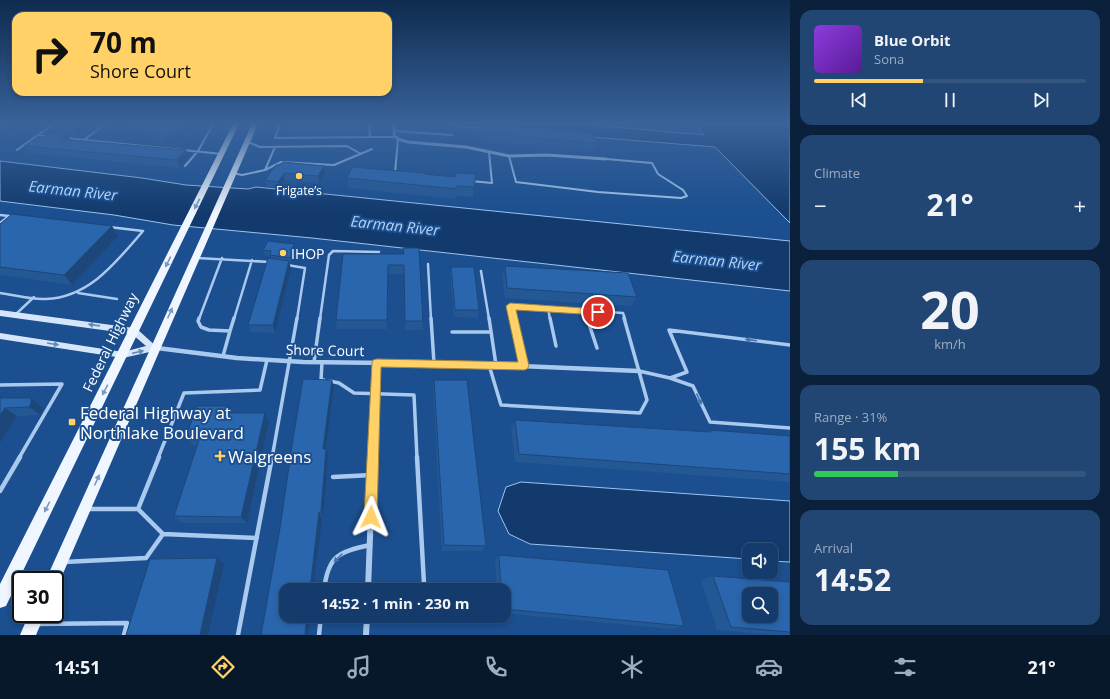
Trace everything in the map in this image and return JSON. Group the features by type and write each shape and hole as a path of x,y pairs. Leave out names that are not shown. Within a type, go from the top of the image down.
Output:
{"main road":[{"path":"57,571 154,348 242,154"},
{"path":"221,156 225,168 233,173"},
{"name":"Federal Highway","path":"0,600 4,585 123,355 221,156"},
{"path":"0,313 134,331 154,348"},
{"path":"0,336 123,355 154,348"}],"street":[{"path":"497,154 509,156 547,155 606,159"},
{"name":"Shore Court","path":"154,348 223,356 290,361 434,363 639,371"},
{"path":"368,583 377,363"},
{"path":"366,635 367,623"}],"lane":[{"path":"185,166 196,154"},
{"path":"210,154 221,156"},
{"path":"265,170 272,154"},
{"path":"233,173 242,175 265,170 281,162 334,165 361,154"},
{"path":"396,154 394,174 401,174"},
{"path":"465,180 492,183 489,154"},
{"path":"509,156 516,182 576,191 681,198 686,196 683,190 658,174 652,163 606,159"},
{"path":"0,215 9,216 0,223"},
{"path":"0,293 45,299 67,296 85,289 103,275 143,231 105,227"},
{"path":"314,362 328,255 333,251 379,252"},
{"path":"195,258 222,258 275,263"},
{"path":"222,258 198,321 202,327 209,330 230,331"},
{"path":"223,356 252,260"},
{"path":"238,635 290,361 306,268 283,264"},
{"path":"428,264 434,363"},
{"path":"481,271 496,365"},
{"path":"76,293 117,299"},
{"path":"16,315 34,297"},
{"path":"489,365 501,405 640,413 647,400 623,314 510,306 524,366"},
{"path":"548,308 556,346"},
{"path":"585,311 597,348"},
{"path":"670,378 687,372 669,330 789,344 790,348"},
{"path":"452,332 491,332"},
{"path":"138,509 184,393 260,390 267,359"},
{"path":"322,362 321,380 339,383 354,394 414,395 424,583"},
{"path":"639,371 670,378 693,386 710,422 790,428"},
{"path":"0,385 62,384 0,492"},
{"path":"333,477 372,475"},
{"path":"84,509 138,509 163,534 257,538"},
{"path":"61,563 146,558 163,534"},
{"path":"325,583 327,571 335,560 346,550 370,545"},
{"path":"33,624 128,623 124,635"},
{"path":"319,635 320,623"}],"water":[{"path":"722,154 790,154 790,223"},
{"name":"Earman River","path":"0,161 142,178 186,185 248,189 256,187 790,241 790,291 312,238 173,225 114,215 0,201"},
{"path":"521,482 790,501 790,562 778,561 778,543 742,543 742,559 530,544 509,534 498,511 506,487"}],"building":[{"path":"107,154 183,154 177,160"},
{"path":"283,162 324,166 318,176 284,173 278,182 265,180 276,165 280,165"},
{"path":"352,167 455,177 455,173 476,174 474,187 457,186 457,189 347,178"},
{"path":"12,214 112,226 64,275 0,267 0,224"},
{"path":"268,241 294,244 291,258 270,255 271,251 263,250"},
{"path":"403,248 419,248 423,321 405,321 404,265 388,265 387,320 336,320 343,254 404,254"},
{"path":"268,258 289,261 273,325 248,325"},
{"path":"505,266 628,273 637,297 507,288"},
{"path":"451,267 474,267 479,310 455,310"},
{"path":"303,379 332,380 323,449 326,449 321,512 319,512 311,583 279,583 279,623 306,623 305,635 261,635 280,528"},
{"path":"434,380 467,380 486,546 444,545"},
{"path":"0,398 31,398 31,403 29,407 5,408 0,415"},
{"name":"Walgreens","path":"197,406 230,406 228,413 265,413 241,517 174,516 200,437 186,437"},
{"path":"515,420 711,432 710,430 790,436 790,474 519,454"},
{"path":"499,555 668,570 684,626 511,610 511,583 501,583"},
{"path":"217,558 200,635 126,635 150,559"},
{"path":"713,576 790,582 790,632 731,627"}],"place":[{"name":"Frigate’s","path":"299,176"},
{"name":"IHOP","path":"283,253"},
{"name":"Federal Highway at Northlake Boulevard","path":"72,422"},
{"name":"Walgreens","path":"220,456"}],"route":[{"path":"371,517 377,363 524,366 510,306 598,312"}]}
